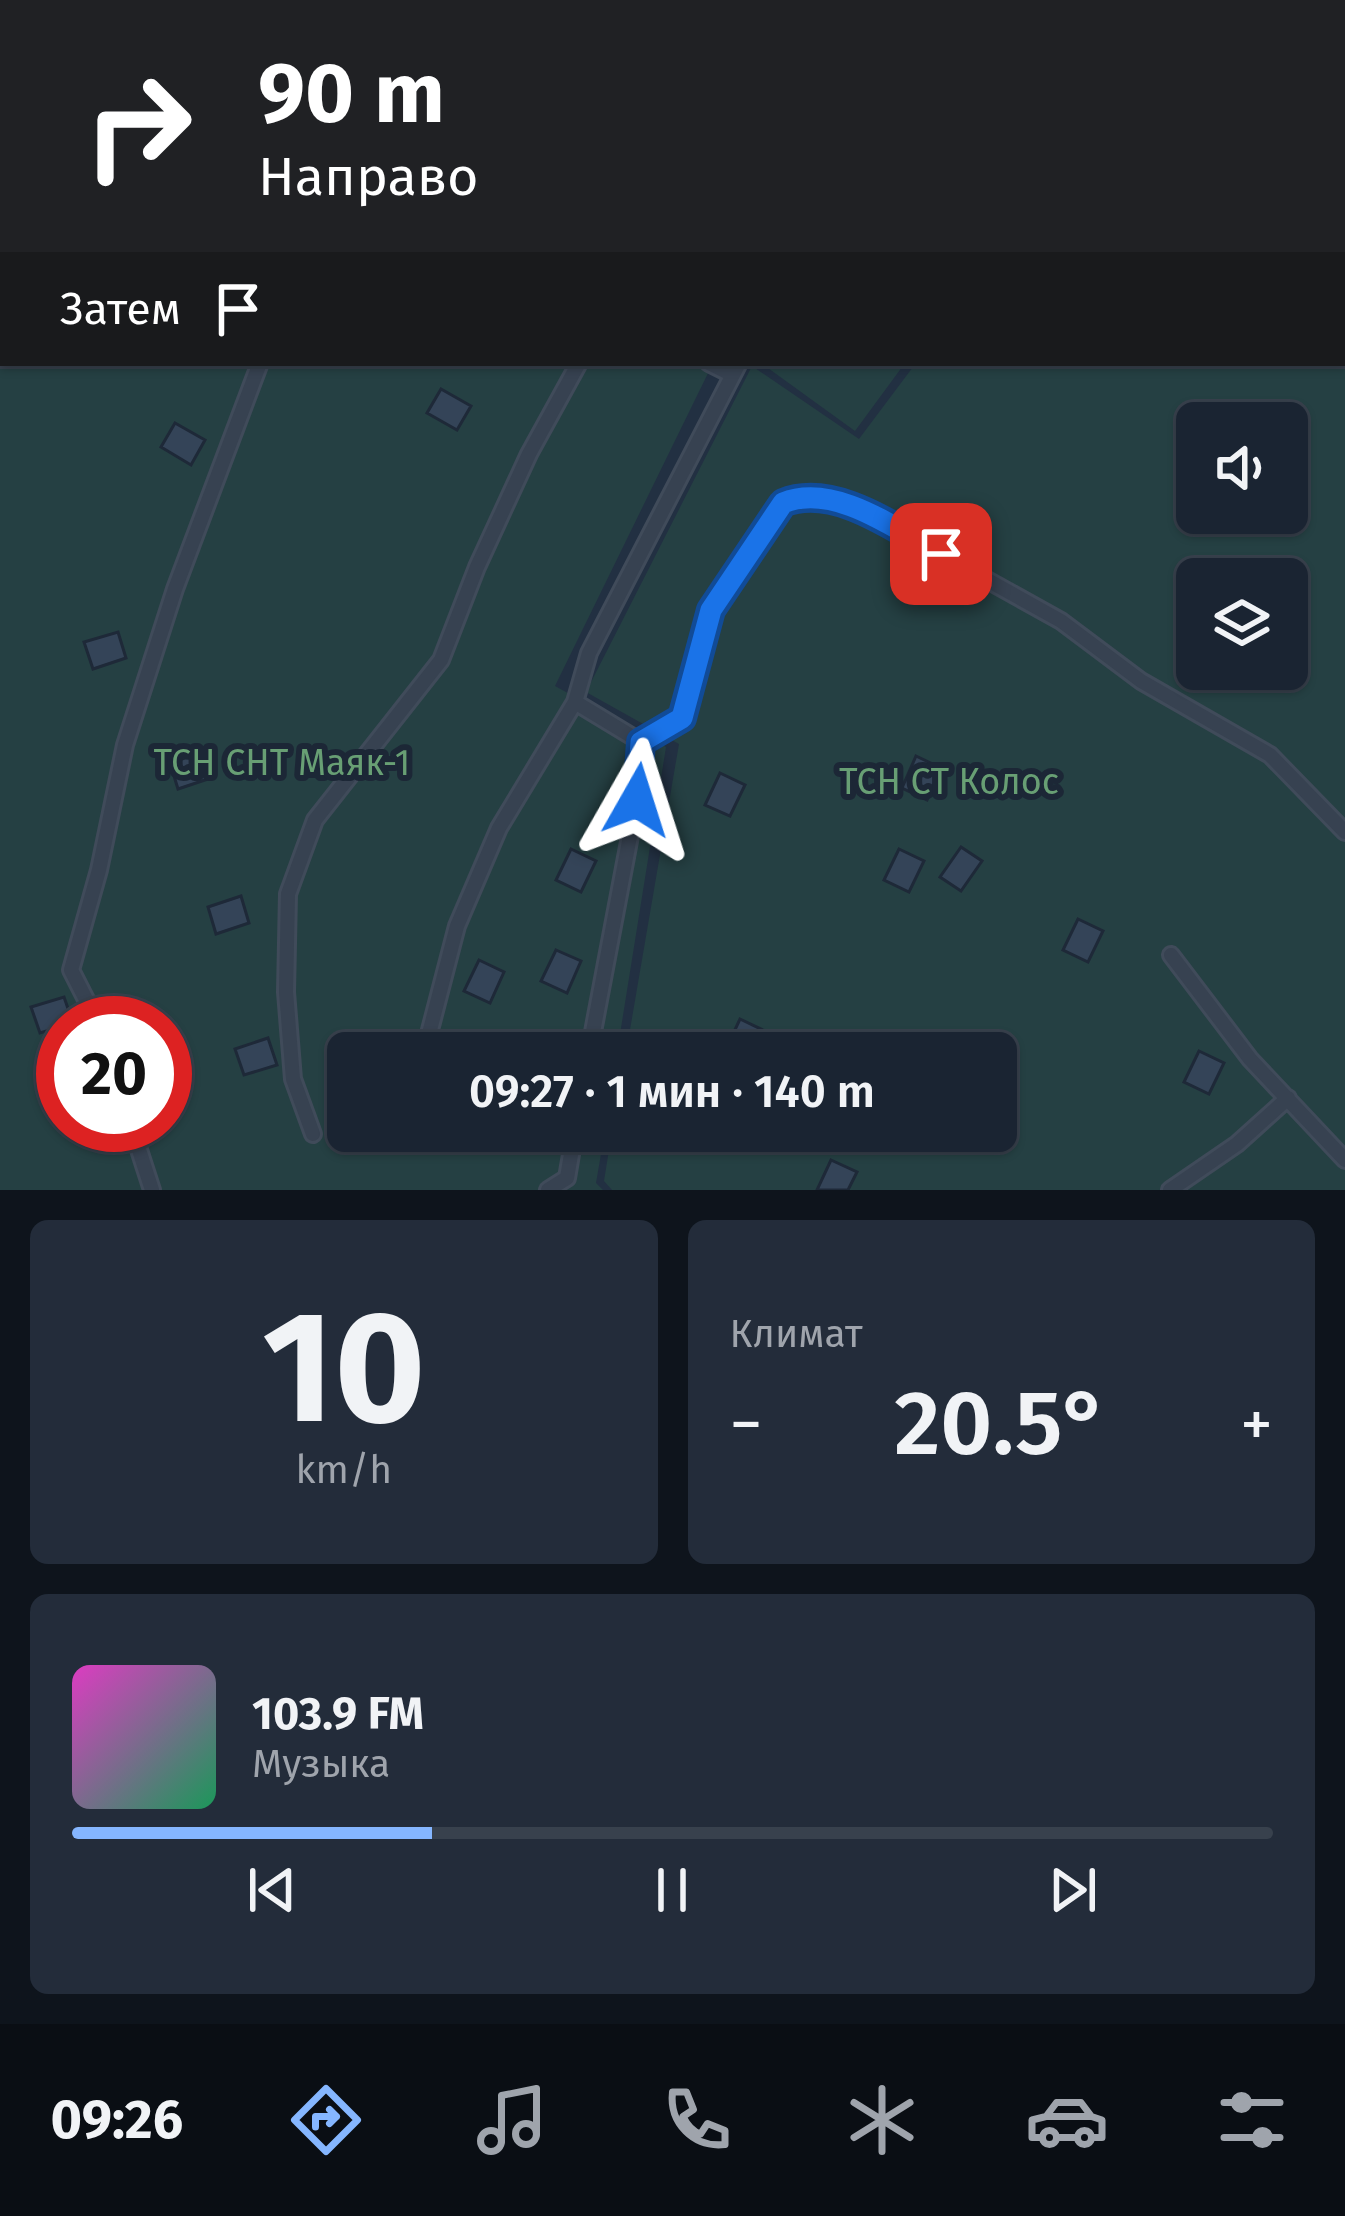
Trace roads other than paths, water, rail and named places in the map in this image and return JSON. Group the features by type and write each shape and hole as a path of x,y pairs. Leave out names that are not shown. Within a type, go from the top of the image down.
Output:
{"lane":[{"path":"84,996 71,970 125,746 175,589 259,366"},
{"path":"313,1134 293,1079 286,992 288,894 315,820 441,660 485,548 577,366"},
{"path":"429,1032 457,926 500,828 574,702 589,653 735,368"},
{"path":"641,742 682,718 711,610 783,503 802,495 831,499 883,522 1061,622 1141,681 1270,754 1345,832"},
{"path":"574,702 641,742"},
{"path":"593,1032 637,800 641,742"},
{"path":"1171,955 1250,1059 1345,1160"},
{"path":"1170,1190 1237,1144 1288,1098"},
{"path":"140,1152 152,1190"},
{"path":"548,1190 567,1178 571,1152"}],"park label":[{"name":"ТСН СНТ Маяк-1","path":"282,762"},
{"name":"ТСН СТ Колос","path":"949,781"}]}
